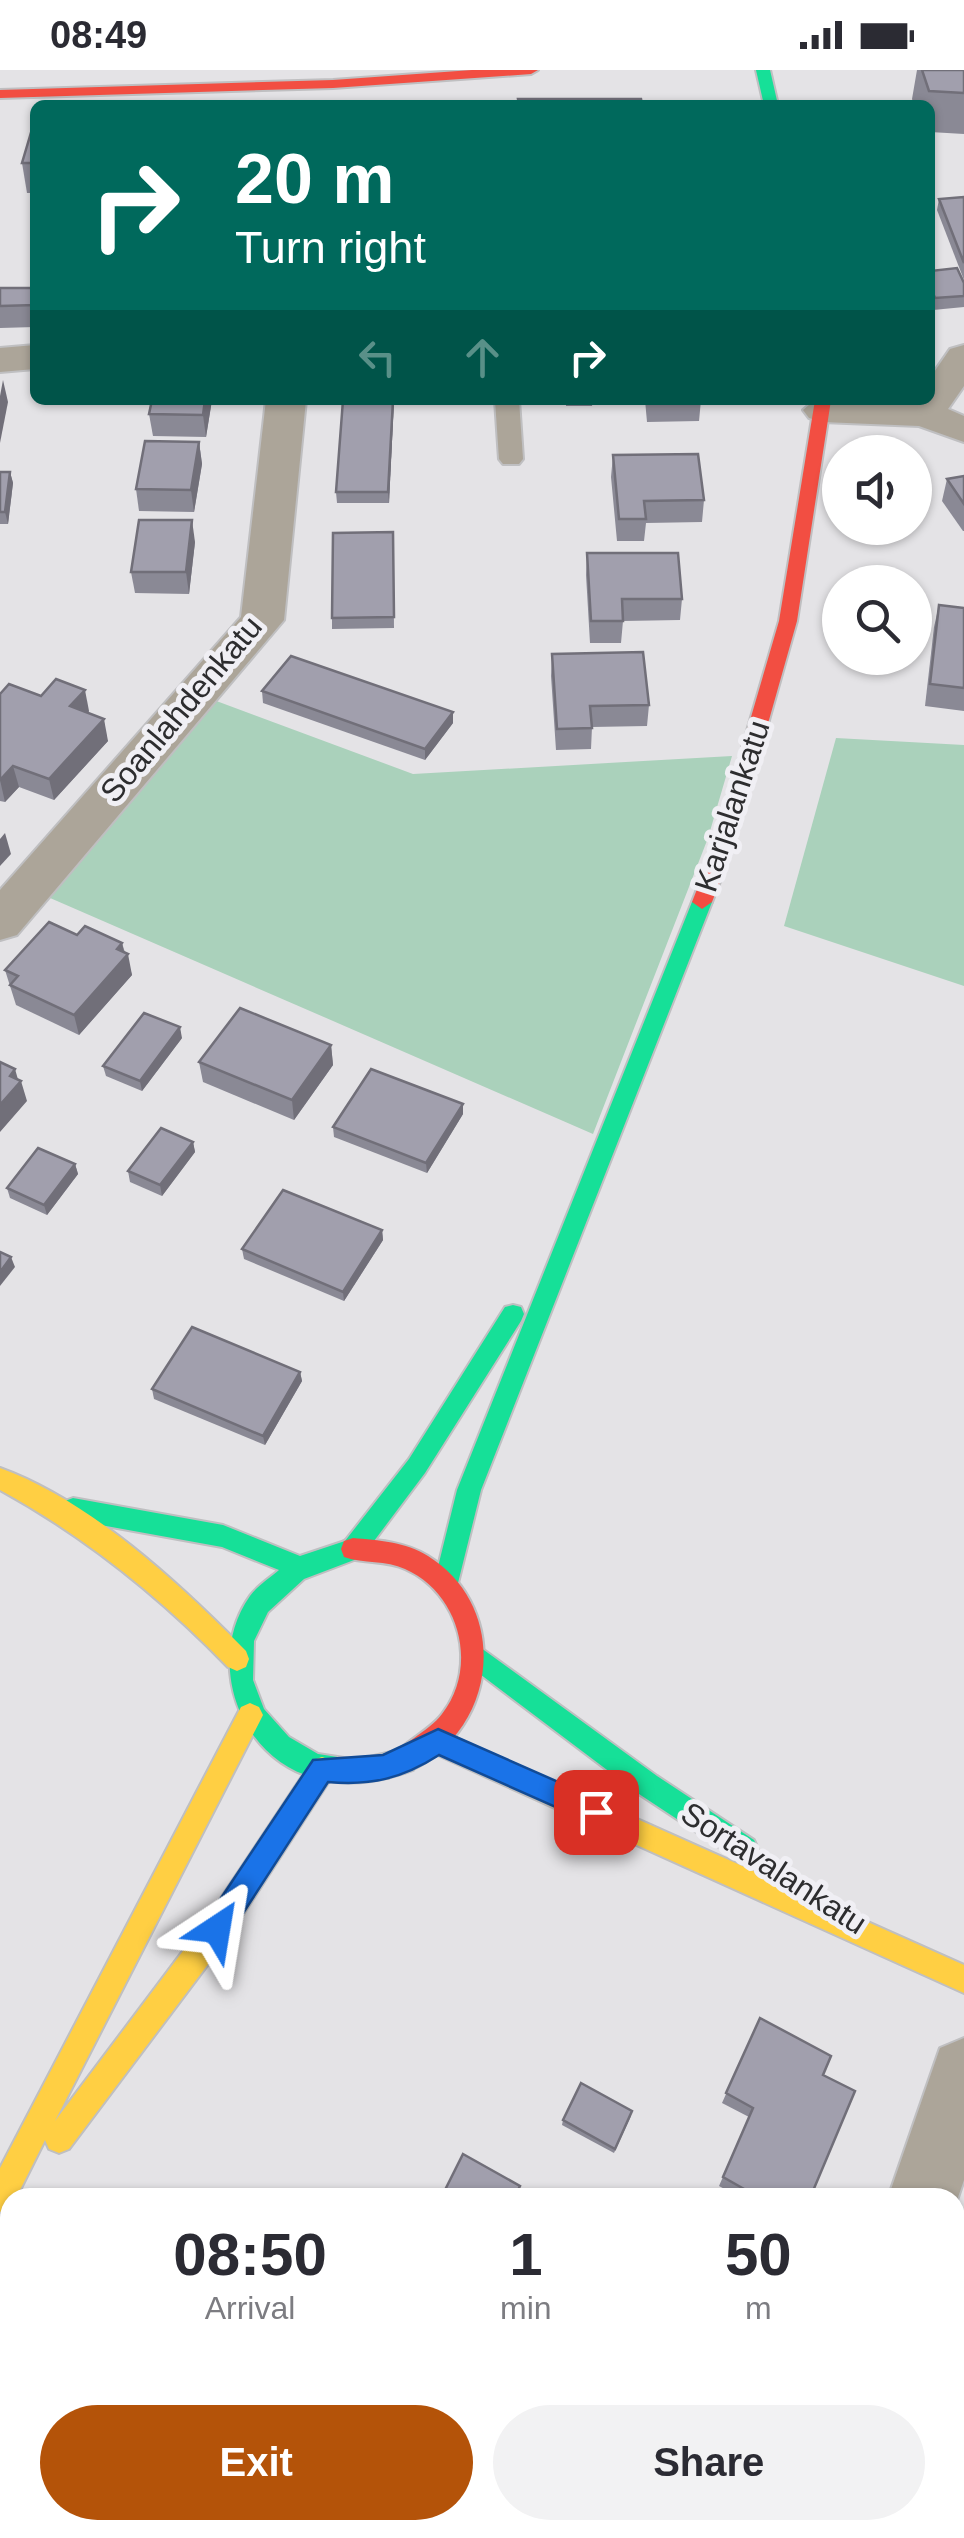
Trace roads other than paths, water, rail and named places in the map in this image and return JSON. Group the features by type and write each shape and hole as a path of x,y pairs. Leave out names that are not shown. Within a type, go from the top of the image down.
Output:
{"main road":[{"path":"0,94 333,84 530,70"},
{"path":"763,70 770,100"},
{"name":"Karjalankatu","path":"446,1583 469,1490 722,851 788,621 823,405"},
{"name":"Karjalankatu","path":"353,1549 417,1466 587,1197"},
{"path":"0,1478 60,1507 180,1597 236,1659"},
{"path":"60,1507 223,1536 298,1566"},
{"path":"353,1549 388,1552 419,1563 446,1583 469,1617 477,1657 472,1688 459,1716 438,1742 403,1763 363,1773 322,1769 293,1758 268,1740 250,1716 240,1688 236,1659 242,1630 256,1604 298,1566 353,1549"},
{"name":"Sortavalankatu","path":"477,1657 648,1785 877,1936"},
{"path":"5,2188 250,1716"},
{"name":"Sortavalankatu","path":"438,1742 877,1936 964,1979"},
{"path":"23,2188 217,1929 322,1769"}],"street":[{"path":"0,360 30,357"},
{"path":"935,399 964,357"},
{"name":"Soanlahdenkatu","path":"0,922 262,620 285,405"},
{"path":"823,405 925,414 964,430"},
{"path":"925,414 931,405"},
{"path":"926,2188 964,2072"}],"lane":[{"path":"507,405 511,459"}]}
